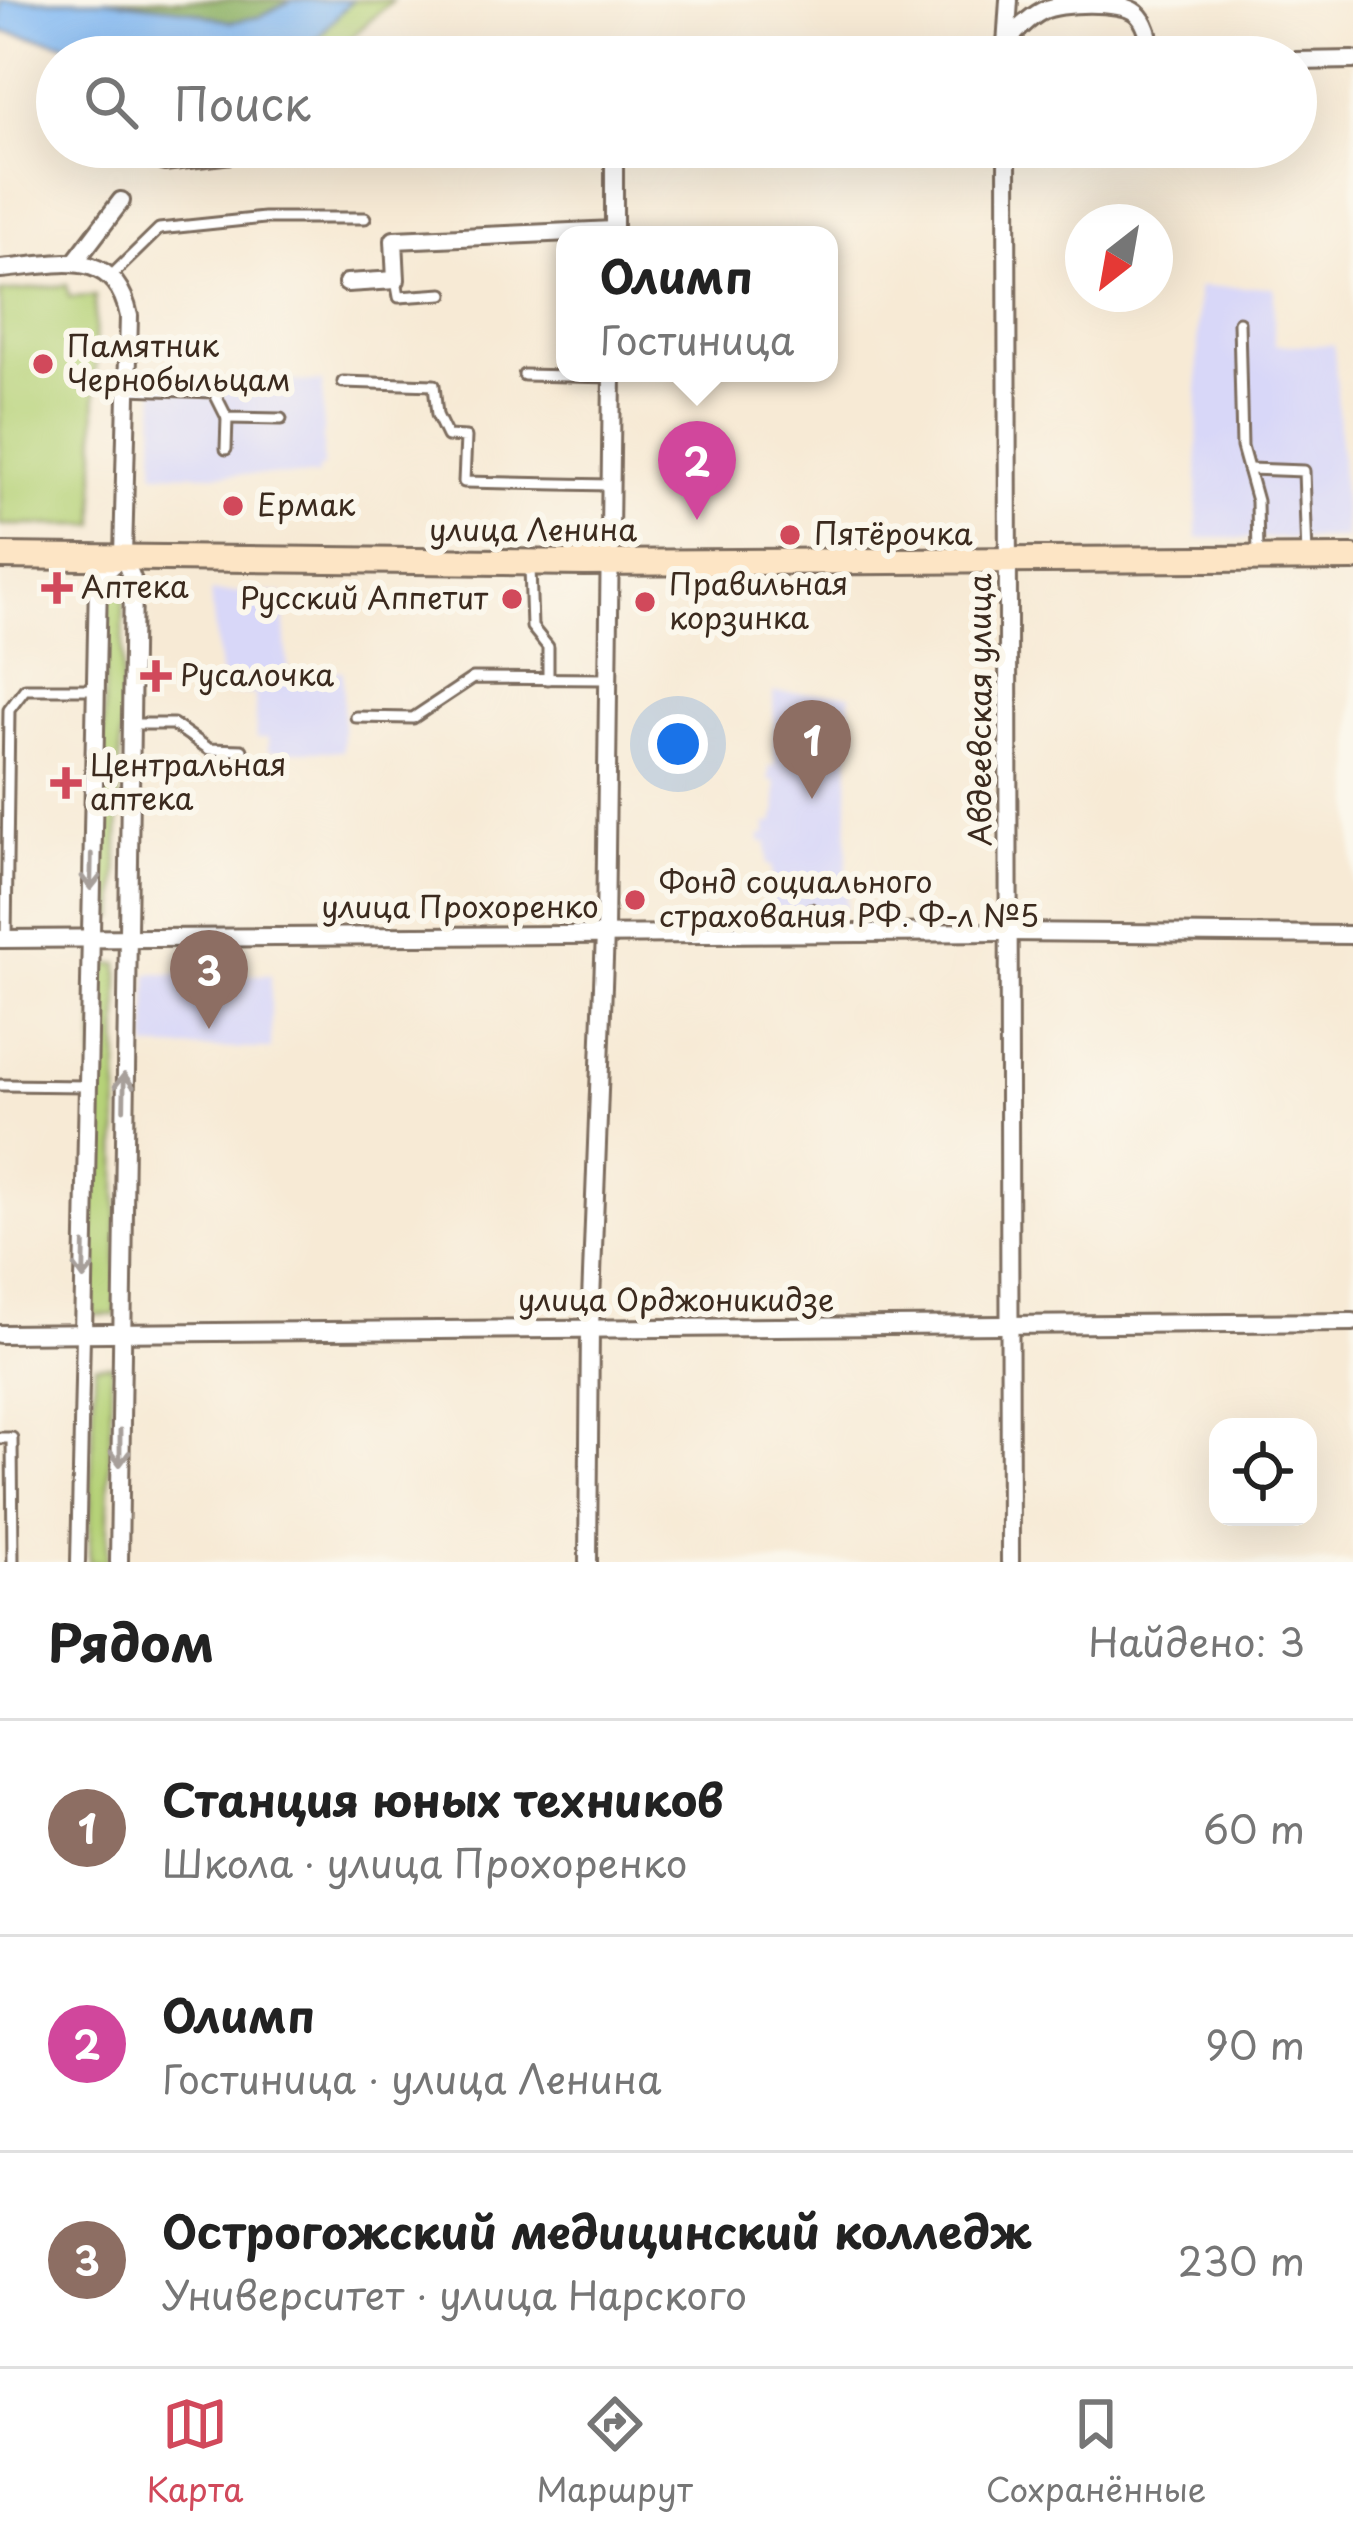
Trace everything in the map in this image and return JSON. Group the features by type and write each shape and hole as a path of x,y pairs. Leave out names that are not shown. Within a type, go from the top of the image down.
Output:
{"main road":[{"name":"улица Ленина","path":"0,556 609,563 1353,558"}],"street":[{"path":"1003,36 1009,0"},
{"path":"1016,36 1041,11 1061,4 1130,9 1140,16 1146,36"},
{"path":"1317,61 1353,60"},
{"path":"614,168 614,226"},
{"name":"Авдеевская улица","path":"1006,168 1010,1562"},
{"path":"74,263 121,201"},
{"path":"347,283 396,280 394,240 556,234"},
{"path":"0,269 74,263 96,266 124,294 129,316 123,556 133,581 119,1562"},
{"path":"588,1562 590,1328 605,933 612,382"},
{"path":"78,1562 98,580 123,556"},
{"name":"улица Прохоренко","path":"3,939 605,933 1353,934"},
{"name":"улица Орджоникидзе","path":"0,1334 1353,1322"}],"lane":[{"path":"111,276 159,229 264,218 365,218"},
{"path":"396,280 398,297 443,295"},
{"path":"1239,322 1242,447 1257,501 1258,558"},
{"path":"524,375 556,375"},
{"path":"343,382 434,386 437,415 447,436 466,437 464,482 610,485"},
{"path":"127,389 214,392 227,418 226,449"},
{"path":"227,418 281,419"},
{"path":"1248,469 1304,471 1307,557"},
{"path":"530,562 532,627 548,647 548,679"},
{"path":"356,717 413,718 473,678 608,679"},
{"path":"3,939 9,710 25,689 96,689"},
{"path":"130,724 173,724 209,749 242,750"},
{"path":"811,933 812,909"},
{"path":"0,1085 87,1086"},
{"path":"0,1438 12,1438 13,1562"}],"shaded area":[{"path":"1198,287 1274,287 1274,345 1334,345 1346,539 1197,538"},
{"path":"155,378 323,382 323,468 318,468 318,476 154,473"},
{"path":"210,592 283,593 288,671 343,671 343,751 268,751 268,738 256,738 255,694 223,694"},
{"path":"773,692 850,694 846,909 771,909 772,866 767,865 767,842 760,842 760,835 766,834 766,823 773,823 777,810 775,781 769,780 769,767 775,766"},
{"path":"148,974 271,975 271,1049 147,1048"}],"green space":[{"path":"105,0 293,0 259,17 231,22 183,9"},
{"path":"352,0 393,0 353,36 319,36"},
{"path":"67,285 69,297 95,296 96,525 0,525 0,292"},
{"path":"107,592 124,592 116,918 99,917"},
{"path":"95,963 119,964 116,1315 92,1315"},
{"path":"95,1365 112,1365 107,1562 89,1562"}],"water":[{"path":"0,0 105,0 183,9 231,22 259,17 293,0 352,0 319,36 36,38 0,31"}],"place":[{"name":"Памятник Чернобыльцам","path":"43,364"},
{"name":"Ермак","path":"233,506"},
{"name":"Олимп","path":"697,520"},
{"name":"Пятёрочка","path":"790,535"},
{"name":"Аптека","path":"57,588"},
{"name":"Русский Аппетит","path":"512,599"},
{"name":"Правильная корзинка","path":"645,602"},
{"name":"Русалочка","path":"156,676"},
{"name":"Центральная аптека","path":"66,783"},
{"name":"Станция юных техников","path":"812,799"},
{"name":"Фонд социального страхования РФ. Ф-л №5","path":"635,900"},
{"name":"Острогожский медицинский колледж","path":"209,1029"}]}
